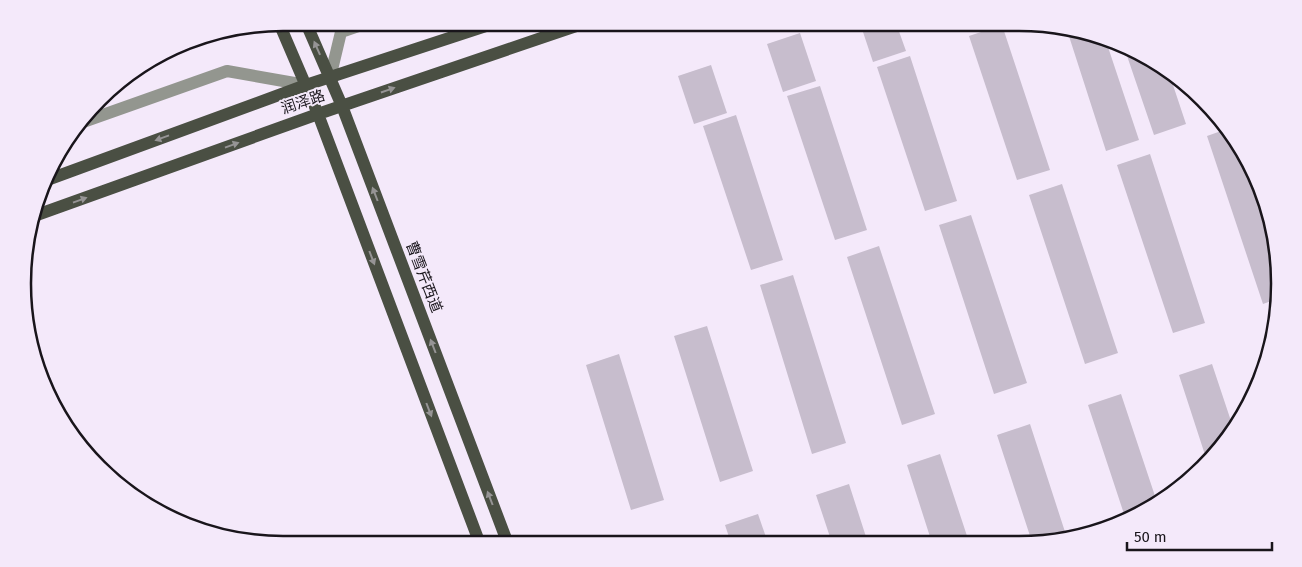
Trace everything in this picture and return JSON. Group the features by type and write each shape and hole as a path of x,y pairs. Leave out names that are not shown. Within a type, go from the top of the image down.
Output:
{"main road":[{"path":"283,31 318,114 477,536"},
{"name":"曹雪芹西道","path":"310,31 342,106 505,536"},
{"name":"润泽路","path":"55,177 306,85 468,31"},
{"name":"润泽路","path":"41,213 318,114 559,31"}],"street":[{"path":"330,78 341,32 344,31"},
{"path":"93,119 227,71 306,85"}],"building":[{"path":"863,31 899,31 906,51 873,62"},
{"path":"984,31 1004,31 1050,170 1017,180 969,36"},
{"path":"800,33 816,81 783,92 767,44"},
{"path":"1069,36 1108,48 1139,140 1106,151"},
{"path":"910,56 957,201 925,211 877,67"},
{"path":"1127,56 1172,83 1186,124 1154,135"},
{"path":"711,65 727,113 694,124 678,76"},
{"path":"820,86 867,230 835,240 787,96"},
{"path":"736,115 783,260 751,270 703,126"},
{"path":"1220,131 1245,172 1257,202 1269,251 1271,284 1270,301 1263,304 1207,136"},
{"path":"1150,154 1205,323 1173,333 1117,165"},
{"path":"1062,184 1118,353 1085,364 1029,195"},
{"path":"971,215 1027,383 994,394 939,225"},
{"path":"879,246 935,414 902,425 847,257"},
{"path":"793,275 846,443 812,454 760,285"},
{"path":"707,326 753,471 720,482 674,336"},
{"path":"619,354 664,500 631,510 586,365"},
{"path":"1212,364 1231,420 1205,454 1179,375"},
{"path":"1121,394 1155,496 1124,513 1088,405"},
{"path":"1030,424 1065,532 1030,535 997,435"},
{"path":"940,454 967,536 930,536 907,465"},
{"path":"849,484 866,536 830,536 816,495"},
{"path":"758,514 766,536 729,536 725,525"}]}
